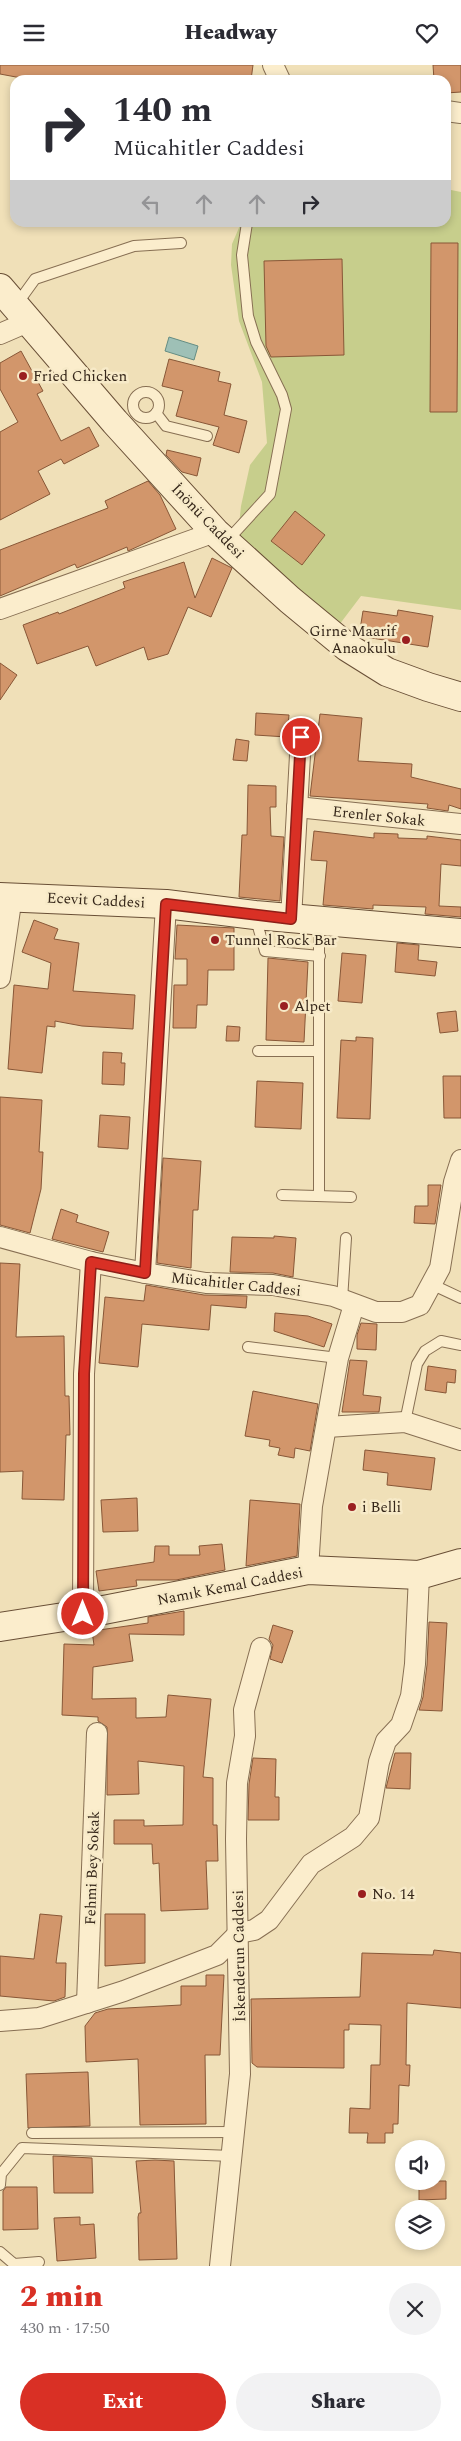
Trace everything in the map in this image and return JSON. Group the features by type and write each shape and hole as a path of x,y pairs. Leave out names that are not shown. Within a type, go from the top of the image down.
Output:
{"street":[{"name":"İnönü Caddesi","path":"15,305 133,425 220,537 290,600 347,647 386,672 461,697"},
{"path":"0,334 15,305"},
{"path":"0,609 220,537"},
{"path":"291,919 301,737"},
{"name":"Erenler Sokak","path":"297,807 461,824"},
{"path":"0,978 6,896"},
{"name":"Ecevit Caddesi","path":"6,896 166,904 291,919 461,933"},
{"path":"145,1273 166,904"},
{"name":"Mücahitler Caddesi","path":"0,1237 91,1262 145,1273 206,1283 273,1285 333,1296 376,1312 402,1312 420,1305 440,1268 455,1204 461,1160"},
{"path":"83,1614 84,1374 91,1262"},
{"path":"308,1570 312,1506 348,1302"},
{"path":"327,1427 405,1422 461,1440"},
{"name":"Namık Kemal Caddesi","path":"0,1627 83,1614 308,1570 419,1575 461,1563"},
{"path":"0,2021 38,2018 124,1991 217,1955 239,1933 254,1930 268,1920 311,1864 354,1837 369,1818 372,1792 386,1741 401,1725 408,1711 415,1664 419,1575"},
{"name":"İskenderun Caddesi","path":"220,2266 240,2074 236,1839 237,1783 245,1736 244,1710 262,1647"},
{"name":"Fehmi Bey Sokak","path":"87,2003 97,1733"}],"lane":[{"path":"220,537 270,494 286,409 282,395 256,342 248,315 242,255 246,227"},
{"path":"15,305 35,279 134,246 182,243"},
{"path":"141,392 152,393 159,402 156,413 133,425 135,412 133,401 141,392"},
{"path":"156,413 166,426 207,436"},
{"path":"255,915 265,951 320,956"},
{"path":"319,921 319,1196"},
{"path":"258,1051 318,1051"},
{"path":"282,1195 351,1197"},
{"path":"346,1238 348,1302"},
{"path":"431,1284 461,1298"},
{"path":"405,1422 417,1364 425,1351 440,1341 461,1345"},
{"path":"248,1347 338,1358"},
{"path":"32,2133 234,2132"},
{"path":"0,2185 1,2174 22,2147 232,2156"},
{"path":"0,2252 14,2264 39,2262"}],"green space":[{"path":"451,190 461,192 461,610 361,596 336,629 238,535 241,506 250,465 267,443 262,382 239,321 231,265 232,244 239,227 451,227"}],"water":[{"path":"169,337 198,346 194,360 165,351"}],"building":[{"path":"0,65 253,65 252,75 10,76 0,74"},
{"path":"433,65 461,65 461,92 451,93 451,75 434,75"},
{"path":"431,243 458,243 457,412 430,412"},
{"path":"342,259 344,355 271,357 266,346 264,261"},
{"path":"21,351 43,391 37,394 61,441 89,427 99,446 64,464 61,459 38,471 50,494 0,520 0,432 18,422 0,389 0,363"},
{"path":"169,359 220,372 218,381 231,384 224,415 247,421 239,453 213,445 219,427 176,416 183,391 162,386"},
{"path":"167,450 201,458 197,476 182,472 166,455"},
{"path":"148,481 160,495 176,529 128,551 127,547 77,568 75,564 0,596 0,550 108,508 105,501"},
{"path":"295,511 325,535 302,565 271,541"},
{"path":"212,558 232,568 211,617 188,607 168,654 148,660 144,647 96,666 88,646 37,664 23,625 58,612 59,614 125,588 123,582 184,562 195,598"},
{"path":"398,610 433,616 428,647 359,636 363,611 397,616"},
{"path":"0,663 17,675 0,700"},
{"path":"256,713 289,715 287,737 255,735"},
{"path":"320,714 362,718 358,761 412,764 411,777 461,789 461,809 449,805 448,811 427,808 428,804 310,796"},
{"path":"236,739 249,741 247,761 233,760"},
{"path":"248,785 276,786 276,807 270,807 271,836 284,837 280,901 239,897 242,835 247,835"},
{"path":"314,831 374,838 374,833 398,834 398,838 427,839 427,836 461,840 461,866 441,864 439,906 461,907 461,917 425,914 426,907 373,905 373,909 323,905 327,861 311,860"},
{"path":"34,920 58,929 54,939 79,943 73,991 135,995 133,1029 82,1026 55,1021 55,1027 47,1026 42,1073 8,1069 14,985 48,989 51,963 22,952"},
{"path":"177,925 234,928 234,970 208,970 207,1005 197,1005 196,1028 173,1028 174,985 187,985 187,959 175,959"},
{"path":"397,943 419,945 418,960 437,962 435,976 395,972"},
{"path":"342,953 366,955 362,1003 338,1001"},
{"path":"268,958 308,962 304,1042 266,1040"},
{"path":"456,1011 458,1031 440,1033 437,1013"},
{"path":"227,1026 240,1027 239,1041 226,1041"},
{"path":"356,1037 373,1038 370,1119 337,1118 341,1040 356,1041"},
{"path":"103,1052 122,1053 121,1063 125,1063 124,1085 102,1084"},
{"path":"443,1076 461,1076 461,1118 444,1118"},
{"path":"257,1081 303,1083 301,1129 255,1127"},
{"path":"0,1097 42,1100 39,1152 43,1152 41,1189 30,1233 0,1225"},
{"path":"100,1115 130,1117 128,1149 98,1147"},
{"path":"163,1158 201,1161 198,1210 193,1210 191,1268 157,1263"},
{"path":"428,1185 441,1185 435,1224 414,1223 415,1206 428,1206"},
{"path":"61,1209 78,1215 76,1222 109,1232 103,1252 52,1239"},
{"path":"274,1236 296,1238 293,1277 273,1273 230,1272 232,1237 274,1238"},
{"path":"0,1263 20,1264 16,1337 64,1336 65,1396 69,1396 70,1435 66,1435 64,1500 22,1499 23,1471 0,1472"},
{"path":"146,1285 204,1295 247,1296 246,1308 211,1305 209,1330 142,1324 138,1367 99,1363 105,1297 144,1301"},
{"path":"275,1313 308,1316 332,1324 324,1347 274,1331"},
{"path":"361,1323 377,1324 376,1350 357,1349 357,1335"},
{"path":"350,1360 367,1361 363,1395 381,1397 379,1412 342,1412"},
{"path":"428,1366 456,1370 455,1383 447,1382 446,1393 425,1390"},
{"path":"253,1391 318,1404 310,1451 295,1448 294,1458 278,1455 280,1448 269,1446 270,1440 245,1436"},
{"path":"365,1450 435,1458 431,1490 387,1485 388,1473 363,1470"},
{"path":"137,1498 138,1531 103,1532 101,1500"},
{"path":"250,1500 300,1504 297,1556 246,1566"},
{"path":"222,1544 225,1570 176,1580 136,1580 137,1586 99,1591 96,1571 154,1562 155,1546 169,1546 169,1555 200,1555 199,1546"},
{"path":"184,1611 184,1635 129,1634 133,1661 93,1667 92,1699 136,1698 136,1718 166,1717 168,1695 211,1699 203,1777 213,1778 213,1825 217,1825 218,1861 206,1861 208,1909 161,1911 159,1863 153,1864 152,1844 114,1844 114,1820 144,1820 144,1826 183,1825 184,1766 138,1761 139,1794 107,1795 107,1727 98,1721 98,1717 62,1715 64,1644 94,1645 92,1631 148,1623 148,1617"},
{"path":"429,1622 447,1623 442,1711 419,1710 423,1697 427,1665"},
{"path":"273,1625 293,1631 282,1663 270,1659 273,1645 269,1639"},
{"path":"395,1753 411,1753 410,1789 386,1788"},
{"path":"253,1758 276,1759 275,1797 279,1797 279,1820 248,1820 249,1784"},
{"path":"40,1914 62,1916 56,1963 66,1963 65,1997 54,2001 0,1996 0,1956 34,1959"},
{"path":"105,1914 145,1914 145,1963 105,1966"},
{"path":"434,1950 461,1953 461,2008 407,2003 406,2065 410,2065 409,2086 399,2085 398,2124 393,2124 393,2133 385,2133 385,2143 367,2143 368,2133 349,2133 350,2108 370,2109 371,2065 380,2065 381,2025 349,2024 349,2030 344,2030 344,2068 257,2067 252,2063 251,1999 360,1997 362,1953 433,1955"},
{"path":"206,1975 224,1975 220,2055 205,2055 206,2124 140,2125 138,2059 86,2062 85,2026 95,2013 108,2009 181,2005 181,1986 206,1986"},
{"path":"88,2072 90,2126 28,2128 26,2074"},
{"path":"53,2156 92,2158 93,2193 54,2193"},
{"path":"136,2161 174,2161 177,2259 139,2260 138,2217 139,2213 141,2213"},
{"path":"446,2181 446,2199 419,2200 419,2190 445,2190"},
{"path":"6,2187 37,2187 38,2229 3,2230 3,2191"},
{"path":"80,2217 80,2225 94,2224 96,2258 57,2261 54,2218"}],"place":[{"name":"Fried Chicken","path":"23,376"},
{"name":"Girne Maarif Anaokulu","path":"406,640"},
{"name":"Tunnel Rock Bar","path":"215,940"},
{"name":"Alpet","path":"284,1006"},
{"name":"i Belli","path":"352,1507"},
{"name":"No. 14","path":"362,1894"}],"route":[{"path":"83,1614 84,1374 91,1262 145,1273 166,904 291,919 301,737"}]}
